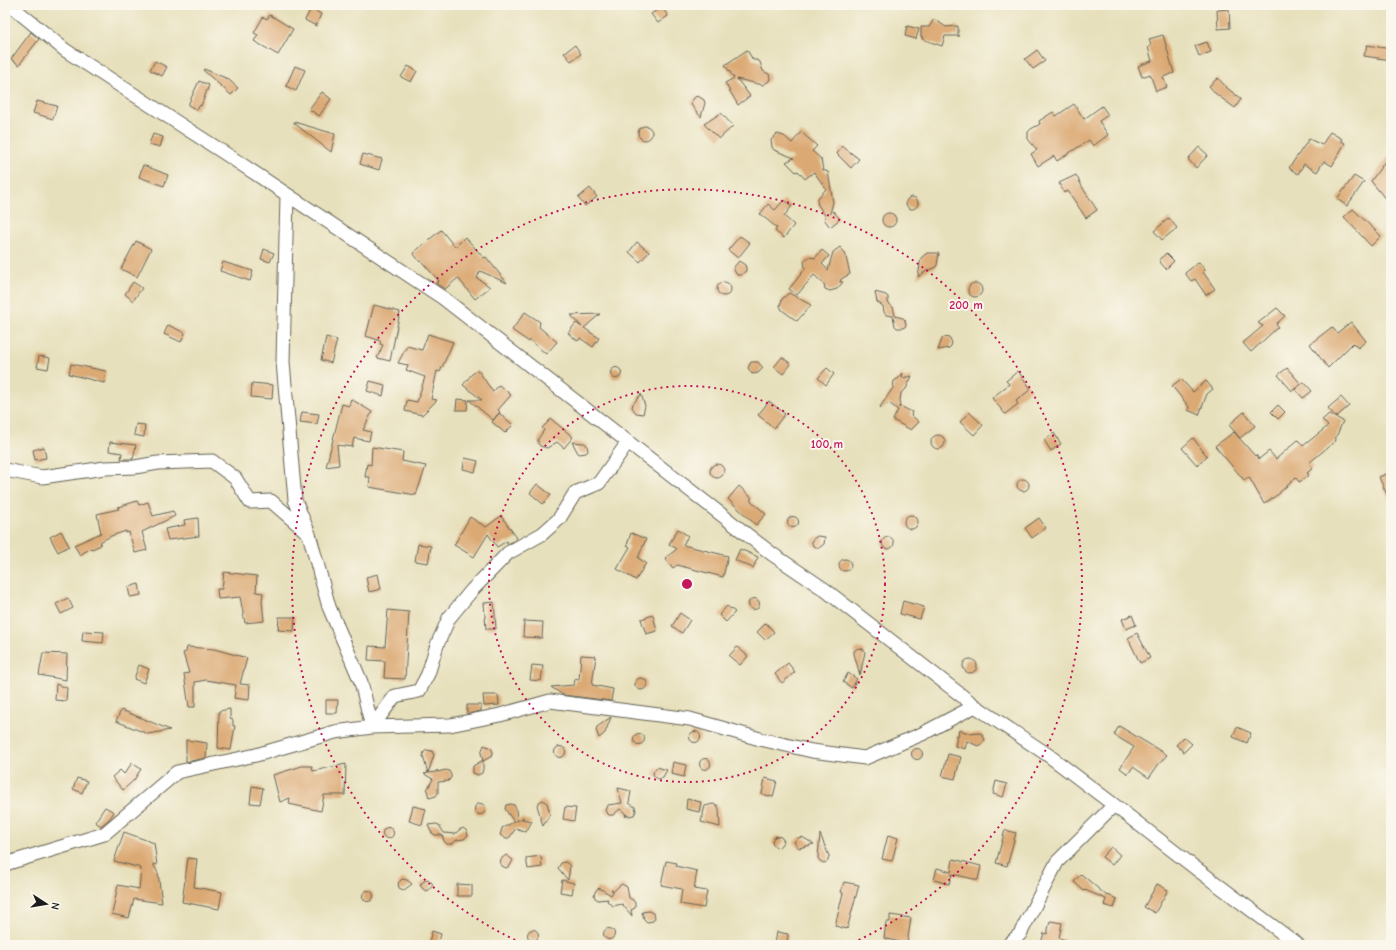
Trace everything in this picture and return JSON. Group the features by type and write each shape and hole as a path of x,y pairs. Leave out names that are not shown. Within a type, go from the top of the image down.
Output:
{"street":[{"path":"10,5 65,50 443,298 772,554 824,589 975,706 1048,755 1114,804 1198,870 1298,945"},
{"path":"287,195 283,362 295,500 308,534 329,607 361,682 372,727"},
{"path":"372,727 395,696 419,691 428,674 437,645 449,618 472,590 508,553 542,534 559,519 575,493 599,483 628,442"},
{"path":"5,470 42,477 104,468 135,467 158,463 212,461 235,478 250,502 271,500 308,534"},
{"path":"5,864 104,834 177,772 256,755 335,732 372,727 450,725 500,715 550,701 690,719 768,741 812,751 865,758 922,734 975,706"},
{"path":"1008,945 1020,934 1057,862 1114,804"}],"building":[{"path":"662,7 668,16 658,23 651,14"},
{"path":"311,9 321,14 316,26 305,20"},
{"path":"1229,9 1230,28 1218,29 1217,10"},
{"path":"270,15 293,29 278,55 254,41 258,35 254,33 263,17 267,19"},
{"path":"934,19 946,27 958,26 958,35 960,36 945,36 942,46 922,39 921,27 929,27"},
{"path":"907,26 919,29 916,39 905,36"},
{"path":"31,32 39,39 19,65 11,59"},
{"path":"1163,35 1174,73 1163,77 1167,87 1156,91 1150,74 1142,77 1138,66 1152,61 1148,47 1151,46 1149,39"},
{"path":"1207,42 1211,52 1199,56 1195,46"},
{"path":"575,45 581,54 571,61 564,53"},
{"path":"1367,45 1391,49 1391,60 1364,56"},
{"path":"747,50 753,60 760,62 763,71 769,74 770,78 769,81 763,85 737,79 750,96 738,105 725,83 734,78 725,65"},
{"path":"1037,50 1045,61 1033,69 1025,59"},
{"path":"155,61 167,67 162,76 150,70"},
{"path":"295,66 305,70 296,91 286,86"},
{"path":"408,66 417,71 411,82 401,77"},
{"path":"204,69 228,79 238,88 231,95 203,70"},
{"path":"1218,78 1227,88 1241,99 1235,108 1216,94 1209,86"},
{"path":"199,81 209,85 201,106 200,105 197,110 188,105"},
{"path":"322,92 331,99 319,116 309,109"},
{"path":"698,96 704,100 705,103 701,117 692,106 691,102"},
{"path":"37,101 57,106 53,119 33,113"},
{"path":"1074,104 1084,119 1102,106 1108,115 1099,121 1108,135 1093,146 1089,140 1057,161 1054,156 1038,166 1031,154 1037,150 1028,139 1028,132 1040,124 1039,121 1053,112 1056,116"},
{"path":"721,113 733,126 719,139 704,124"},
{"path":"294,123 335,134 331,152"},
{"path":"645,126 650,128 652,133 650,138 645,140 640,138 638,133 640,128"},
{"path":"801,132 817,146 812,151 821,159 823,170 828,172 833,202 830,214 833,211 840,219 830,227 824,219 826,217 817,201 826,189 814,172 805,179 798,171 796,172 786,162 794,158 774,150 772,147 771,140 777,134 784,136 792,143"},
{"path":"1330,132 1342,139 1341,141 1345,143 1332,166 1324,161 1317,172 1304,164 1298,174 1289,168 1309,139 1322,145"},
{"path":"153,134 163,137 160,147 149,144"},
{"path":"842,146 859,159 851,168 837,154"},
{"path":"1199,147 1208,155 1196,168 1188,159"},
{"path":"1391,153 1391,206 1371,181"},
{"path":"363,154 382,159 379,170 360,164"},
{"path":"143,165 168,175 164,186 139,177"},
{"path":"1076,175 1097,210 1086,218 1068,191 1064,193 1059,183"},
{"path":"1354,176 1364,182 1347,206 1337,199"},
{"path":"590,188 597,197 585,206 578,198"},
{"path":"910,197 914,197 918,203 914,209 910,209 906,205 906,201"},
{"path":"784,200 792,206 784,216 794,225 784,238 775,231 777,228 760,214 768,204 775,210"},
{"path":"1353,209 1381,236 1371,246 1344,217"},
{"path":"889,213 894,215 896,220 894,225 889,227 884,225 882,220 884,215"},
{"path":"1169,218 1177,228 1162,240 1154,231"},
{"path":"441,230 455,247 465,237 484,258 486,257 507,283 480,271 477,278 490,287 475,299 458,278 445,289 438,285 436,283 439,281 413,253"},
{"path":"740,236 750,243 738,258 728,250"},
{"path":"136,241 151,249 137,277 121,269"},
{"path":"637,242 649,252 640,262 629,252"},
{"path":"840,247 845,253 850,274 841,279 840,282 843,282 837,289 830,291 825,289 824,284 814,275 797,295 789,289 805,269 804,262 806,259 809,257 815,258 822,250 829,256 822,264 828,270 833,252"},
{"path":"264,249 274,253 270,262 261,259"},
{"path":"927,253 939,253 937,265 935,268 928,270 918,277 921,258"},
{"path":"1166,253 1174,261 1166,269 1159,261"},
{"path":"739,261 745,265 746,271 741,275 737,275 734,267"},
{"path":"223,262 253,271 250,281 220,271"},
{"path":"1199,262 1205,270 1203,272 1215,289 1206,295 1195,279 1191,281 1185,273"},
{"path":"133,282 142,288 133,301 125,294"},
{"path":"724,282 729,284 731,289 729,294 724,296 719,294 717,289 719,284"},
{"path":"975,283 980,285 982,290 980,295 975,297 970,295 968,290 970,285"},
{"path":"875,292 888,297 888,303 893,307 895,316 903,318 906,326 903,328 897,328 895,326 893,316 886,315 883,306 877,302"},
{"path":"789,293 811,305 797,321 782,310 780,306 782,299"},
{"path":"374,305 400,312 390,361 377,358 383,345 380,344 381,341 366,336"},
{"path":"1277,308 1285,316 1276,324 1278,327 1251,352 1243,343 1263,326 1258,323"},
{"path":"525,312 540,322 539,327 557,342 546,354 530,340 529,342 512,330"},
{"path":"600,314 584,328 599,338 593,347 580,338 578,341 568,333 576,323 582,327 571,315"},
{"path":"1351,322 1366,341 1358,348 1353,343 1328,368 1310,344 1332,327 1337,333"},
{"path":"168,325 185,333 181,342 164,334"},
{"path":"428,334 453,342 440,372 437,371 431,399 437,400 422,415 405,411 407,400 417,402 425,377 406,370 408,365 398,363 407,346 422,350"},
{"path":"326,337 337,340 331,363 321,360"},
{"path":"944,337 950,338 952,343 951,346 949,348 938,350 942,339"},
{"path":"39,356 50,358 48,369 37,367"},
{"path":"782,357 791,364 783,374 774,367"},
{"path":"751,362 758,362 763,368 758,373 752,374 748,368"},
{"path":"71,364 106,371 104,383 69,374"},
{"path":"616,367 620,369 622,373 620,377 616,379 612,377 610,373 612,369"},
{"path":"827,368 834,374 826,385 818,378"},
{"path":"1287,368 1301,384 1292,391 1278,375"},
{"path":"478,370 493,392 499,385 511,395 498,410 500,412 493,420 469,400 482,400 463,385 472,374"},
{"path":"1018,371 1031,389 1016,401 1018,404 1005,414 992,398 1009,384 1006,381"},
{"path":"903,373 902,378 912,376 906,389 901,393 899,408 900,406 912,412 911,415 919,422 911,430 893,420 898,410 889,403 881,408 880,407 893,388 894,381"},
{"path":"1181,379 1193,392 1206,381 1213,389 1207,394 1199,415 1188,410 1189,407 1172,386"},
{"path":"370,381 385,385 383,396 367,391"},
{"path":"1304,382 1312,391 1303,398 1295,389"},
{"path":"252,383 273,385 272,399 251,397"},
{"path":"641,394 645,406 643,414 636,413 632,407"},
{"path":"1341,397 1349,406 1336,417 1328,408"},
{"path":"351,399 372,412 363,430 371,432 369,441 354,438 352,447 337,445 339,465 326,467 342,404 349,406"},
{"path":"457,399 468,400 467,410 456,410"},
{"path":"769,401 785,414 774,428 758,415"},
{"path":"1278,405 1285,412 1278,419 1271,412"},
{"path":"302,412 319,414 317,424 300,422"},
{"path":"969,412 983,425 974,435 960,422"},
{"path":"1244,412 1255,426 1240,438 1229,425"},
{"path":"499,413 513,425 505,433 492,422"},
{"path":"1329,414 1343,421 1334,442 1309,463 1313,468 1307,473 1309,475 1299,482 1296,478 1280,493 1264,504 1249,477 1244,480 1215,446 1234,432 1259,459 1269,451 1276,459 1298,440 1303,446 1328,426 1322,420"},
{"path":"551,419 573,437 564,448 557,442 547,448 540,446 538,443 538,439 544,430 542,428"},
{"path":"136,424 145,425 144,437 134,435"},
{"path":"1054,433 1061,444 1051,451 1044,440"},
{"path":"935,435 941,435 945,439 945,445 941,449 935,449 931,445 931,439"},
{"path":"1193,438 1207,456 1197,465 1182,448"},
{"path":"110,442 136,445 133,459 121,459 122,453 109,451"},
{"path":"572,442 584,443 587,445 588,451 586,453 578,453"},
{"path":"44,447 46,458 35,460 33,450"},
{"path":"372,447 403,452 402,461 426,466 416,495 369,487 370,477 365,477 367,464 371,465"},
{"path":"465,458 478,461 475,472 463,469"},
{"path":"714,464 720,464 724,468 724,474 720,478 714,478 710,474 710,468"},
{"path":"1388,473 1391,478 1391,504 1379,477"},
{"path":"1021,479 1025,479 1029,485 1025,491 1021,491 1017,487 1017,483"},
{"path":"537,484 551,495 543,504 530,493"},
{"path":"739,486 752,498 750,500 766,514 756,525 728,499"},
{"path":"137,501 139,505 148,502 153,516 173,511 175,516 142,532 147,550 135,553 129,532 126,533 126,531 111,536 100,542 101,545 92,549 91,548 80,555 74,545 101,533 97,514 119,509 118,507"},
{"path":"908,515 914,515 918,519 918,525 914,529 908,529 904,525 904,519"},
{"path":"501,516 517,538 513,541 508,544 507,541 497,547 488,534 474,557 454,545 470,517 486,527"},
{"path":"791,517 795,517 797,518 797,526 791,527 788,524 788,520"},
{"path":"198,518 199,536 168,540 165,529 185,525 184,520"},
{"path":"1039,518 1046,528 1032,538 1025,528"},
{"path":"678,529 688,536 683,545 728,556 723,577 677,565 673,568 665,558 677,549 669,544"},
{"path":"61,531 69,546 58,552 50,537"},
{"path":"631,533 646,539 638,558 646,563 636,580 617,569 630,547 627,545"},
{"path":"817,536 825,537 824,544 819,548 813,546 812,543 812,540"},
{"path":"886,537 890,537 894,543 890,549 886,549 882,545 882,541"},
{"path":"418,544 431,546 428,563 415,561"},
{"path":"740,549 758,557 753,568 735,560"},
{"path":"847,559 850,560 850,570 843,571 840,570 839,563 840,560"},
{"path":"224,572 257,576 256,592 263,593 262,601 264,621 245,623 240,597 218,599 217,589 222,589"},
{"path":"378,574 381,589 369,592 366,577"},
{"path":"139,584 141,595 130,597 128,587"},
{"path":"68,598 73,608 61,614 56,604"},
{"path":"754,598 758,600 760,604 758,608 754,610 750,608 748,604 750,600"},
{"path":"903,601 924,607 920,619 900,614"},
{"path":"494,602 496,629 486,629 484,603"},
{"path":"727,606 735,612 726,622 719,615"},
{"path":"388,610 409,612 405,679 384,678 385,661 368,660 369,646 385,647"},
{"path":"680,613 690,620 682,633 672,626"},
{"path":"653,615 657,631 646,634 641,619"},
{"path":"1132,615 1136,625 1126,629 1122,619"},
{"path":"279,617 295,617 294,631 278,630"},
{"path":"524,621 543,622 542,638 523,637"},
{"path":"766,623 774,632 765,640 757,632"},
{"path":"83,631 104,632 103,643 82,641"},
{"path":"1137,633 1150,658 1140,663 1128,638"},
{"path":"187,647 214,649 247,658 240,684 250,685 249,700 234,698 236,685 206,680 195,682 195,707 189,707 184,674 189,673 183,653 186,652"},
{"path":"737,647 748,656 740,665 729,656"},
{"path":"858,648 863,649 865,652 860,675 854,654 854,651"},
{"path":"43,653 67,654 66,680 39,675"},
{"path":"581,655 596,656 592,685 613,689 611,701 563,695 551,687 574,685 575,679 579,680"},
{"path":"970,659 975,661 977,666 975,671 970,673 965,671 963,666 965,661"},
{"path":"788,663 795,672 782,683 775,674"},
{"path":"139,665 149,669 144,683 134,679"},
{"path":"532,665 543,666 541,681 530,680"},
{"path":"848,673 857,679 852,688 843,682"},
{"path":"639,678 643,678 647,684 643,690 639,690 635,686 635,682"},
{"path":"56,684 67,688 66,701 55,700"},
{"path":"483,695 498,695 499,705 484,706"},
{"path":"326,700 338,700 337,713 326,713"},
{"path":"467,705 481,705 481,711 467,714"},
{"path":"230,709 230,719 233,720 233,726 235,726 231,750 218,748 219,711"},
{"path":"121,710 170,730 148,734 116,721"},
{"path":"611,717 605,733 599,738 596,730 597,727"},
{"path":"1119,726 1167,755 1149,778 1133,767 1128,774 1120,768 1134,747 1114,735"},
{"path":"1237,727 1251,733 1247,743 1233,737"},
{"path":"959,730 969,734 982,734 985,740 978,746 967,741 965,749 955,746 957,737 955,736 958,736"},
{"path":"695,731 699,733 701,737 699,741 695,743 691,741 689,737 691,733"},
{"path":"639,733 643,735 645,739 643,743 639,745 635,743 633,739 635,735"},
{"path":"1184,737 1192,744 1184,752 1176,745"},
{"path":"186,740 207,743 206,758 186,762"},
{"path":"484,745 491,748 493,752 492,756 483,761 481,753"},
{"path":"560,746 564,748 566,752 564,756 560,758 556,756 554,752 556,748"},
{"path":"917,748 921,750 923,754 921,758 917,760 913,758 911,754 913,750"},
{"path":"427,750 432,751 434,755 428,773 423,756 424,752"},
{"path":"948,754 961,757 955,779 942,776"},
{"path":"705,758 709,760 711,764 709,768 705,770 701,768 699,764 701,760"},
{"path":"483,760 482,773 478,775 473,773 473,766"},
{"path":"673,762 686,765 684,777 671,774"},
{"path":"132,763 141,769 134,780 123,790 112,777 120,770 124,774"},
{"path":"346,764 345,795 324,795 321,811 289,804 290,798 280,802 273,775 302,766 312,766 313,771"},
{"path":"657,767 667,770 663,777 658,779 653,774"},
{"path":"437,770 437,772 446,770 449,771 451,775 451,778 448,781 438,782 438,793 436,796 429,798 427,790 433,779 424,774 436,772"},
{"path":"77,778 87,781 82,793 73,789"},
{"path":"765,778 777,781 773,797 762,794"},
{"path":"996,781 1007,784 1003,797 993,794"},
{"path":"252,786 263,788 260,804 250,803"},
{"path":"618,788 631,791 629,803 635,807 636,811 634,815 628,816 626,814 626,817 625,813 620,809 613,815 609,815 606,812 605,810 608,805 622,803"},
{"path":"687,799 701,802 699,812 686,809"},
{"path":"543,800 547,803 550,814 543,826 537,805"},
{"path":"480,803 484,805 486,809 484,813 480,815 476,813 474,809 476,805"},
{"path":"511,804 516,808 517,821 524,817 522,819 532,821 526,832 516,828 510,837 506,839 500,835 502,828 514,822 505,809 506,805"},
{"path":"713,804 717,805 719,809 720,827 701,822 705,806"},
{"path":"413,806 426,809 422,825 409,821"},
{"path":"105,807 114,812 101,826 95,822"},
{"path":"565,807 576,808 574,821 563,819"},
{"path":"428,825 439,825 444,833 455,834 463,828 467,831 468,835 464,839 457,840 452,844 447,844 442,835 435,835 431,832"},
{"path":"388,827 392,829 394,833 392,837 388,839 384,837 382,833 384,829"},
{"path":"1005,830 1016,833 1007,866 996,863"},
{"path":"124,832 154,843 157,865 153,864 158,873 162,903 134,899 129,918 112,914 118,885 139,889 141,868 114,861"},
{"path":"820,834 829,856 828,861 824,863 818,858"},
{"path":"888,835 898,838 892,861 882,859"},
{"path":"776,836 781,837 784,841 778,848 773,845 772,842"},
{"path":"802,837 814,844 799,848 794,842 798,838"},
{"path":"1111,847 1120,855 1112,865 1102,857"},
{"path":"506,855 513,860 510,866 506,868 500,863 501,859"},
{"path":"541,856 542,867 528,869 526,858"},
{"path":"188,858 197,859 194,887 222,892 219,909 182,902"},
{"path":"953,859 981,866 978,880 952,874 949,884 934,880 937,868 951,872"},
{"path":"666,861 677,863 676,866 697,871 694,889 707,891 704,908 680,904 682,889 661,885"},
{"path":"566,862 570,866 568,880 558,868 561,863"},
{"path":"1081,874 1107,896 1108,895 1117,899 1114,908 1104,905 1106,899 1085,890 1084,891 1074,882"},
{"path":"402,879 407,880 412,884 404,890 399,888 398,883"},
{"path":"428,879 433,885 426,891 420,885"},
{"path":"562,880 574,883 572,894 560,892"},
{"path":"844,882 859,885 847,929 835,926 843,893 841,892"},
{"path":"457,884 472,885 472,896 457,896"},
{"path":"622,884 627,887 629,898 635,903 635,908 631,910 632,916 622,904 613,906 607,901 608,899 598,900 594,895 596,890 599,888 611,895 613,892 611,889 614,891"},
{"path":"1157,884 1168,890 1155,913 1144,907"},
{"path":"368,890 372,892 374,896 372,900 368,902 364,900 362,896 364,892"},
{"path":"649,911 654,914 655,918 653,921 647,922 644,919 642,912"},
{"path":"890,915 911,918 907,944 884,938 886,922 890,922"},
{"path":"1050,921 1062,923 1059,938 1074,943 1074,945 1045,945 1041,943 1044,933 1047,934"},
{"path":"609,928 613,930 615,934 613,938 609,940 605,938 603,934 605,930"},
{"path":"533,929 537,931 539,935 537,939 533,941 529,939 527,935 529,931"},
{"path":"432,931 441,934 438,945 428,945"},
{"path":"777,932 788,934 787,945 775,945"}]}
